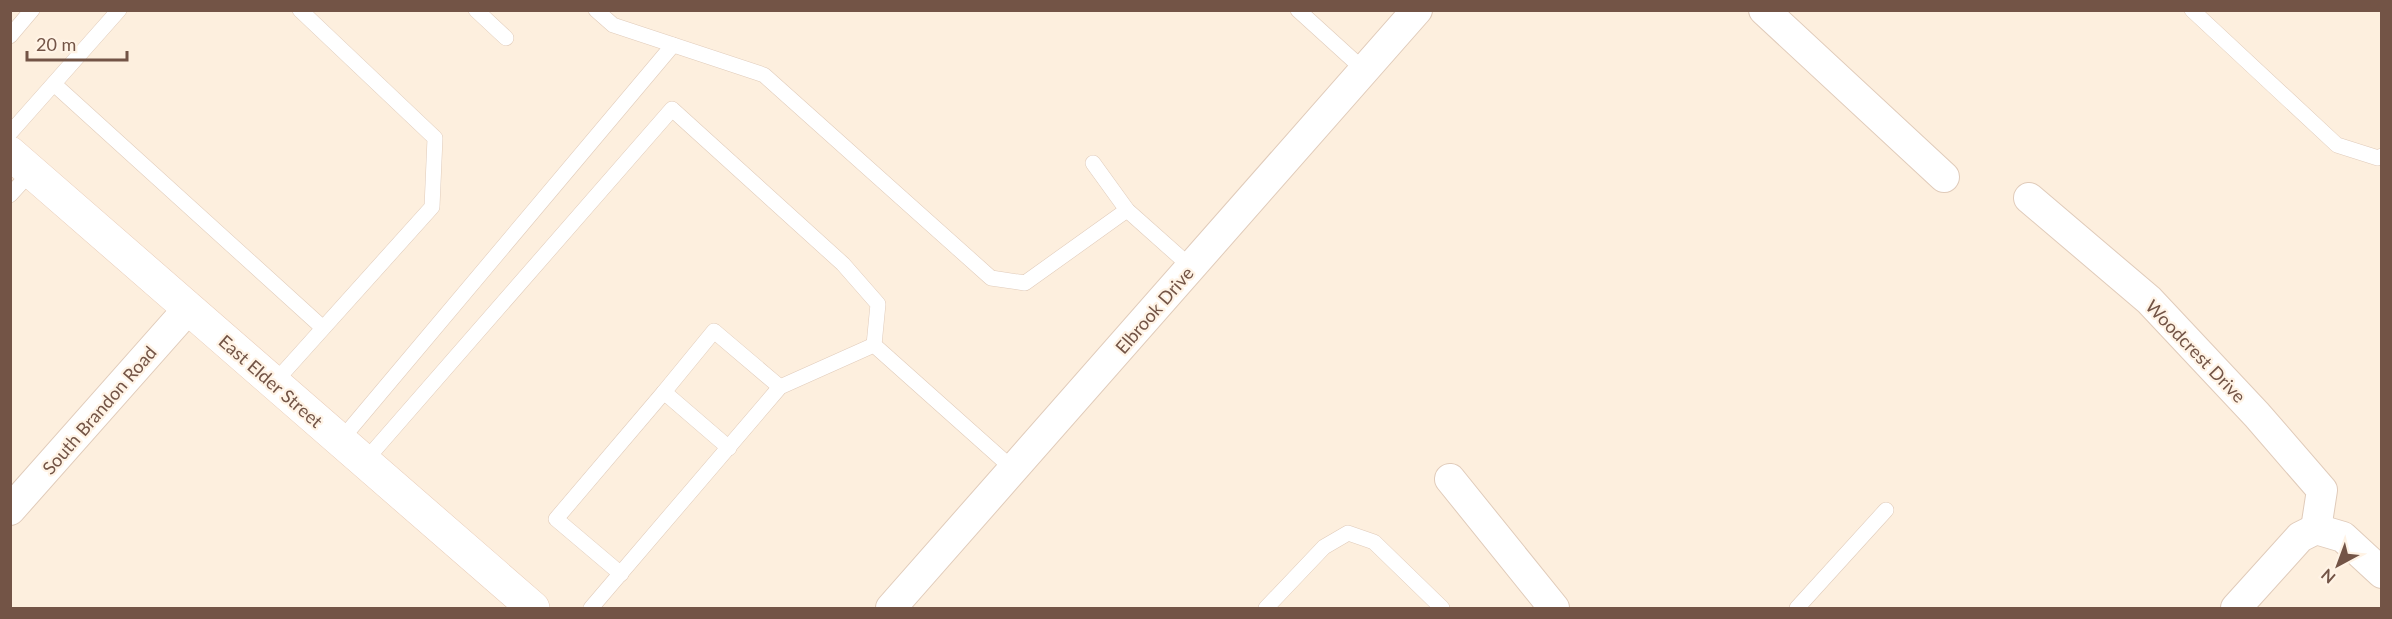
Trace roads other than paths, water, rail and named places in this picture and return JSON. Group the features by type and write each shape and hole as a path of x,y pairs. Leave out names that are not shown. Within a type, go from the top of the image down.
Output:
{"street":[{"name":"Elbrook Drive","path":"891,609 1417,10"},
{"path":"1764,10 1944,177"},
{"name":"East Elder Street","path":"18,173 188,309 534,609"},
{"name":"Woodcrest Drive","path":"2028,198 2149,300 2257,415 2322,490 2316,529"},
{"name":"South Brandon Road","path":"10,510 188,309"},
{"path":"1450,479 1554,609"},
{"path":"2236,609 2300,537 2316,529 2343,537 2382,573"}],"lane":[{"path":"12,31 32,10"},
{"path":"10,133 118,10"},
{"path":"273,384 432,207 435,138 300,10"},
{"path":"476,10 506,38"},
{"path":"596,10 613,25 764,75 991,278 1025,282 1127,210"},
{"path":"1298,10 1364,70"},
{"path":"2192,10 2337,145 2378,158 2382,156"},
{"path":"340,441 673,45"},
{"path":"54,84 323,328"},
{"path":"364,462 672,110 843,264 878,304 874,345"},
{"path":"1093,162 1127,210 1191,267"},
{"path":"621,574 556,519 714,331 780,387"},
{"path":"874,345 1013,469"},
{"path":"591,609 780,387 874,345"},
{"path":"664,392 729,448"},
{"path":"1797,609 1886,510"},
{"path":"1266,609 1324,547 1348,533 1374,542 1442,609"}]}
